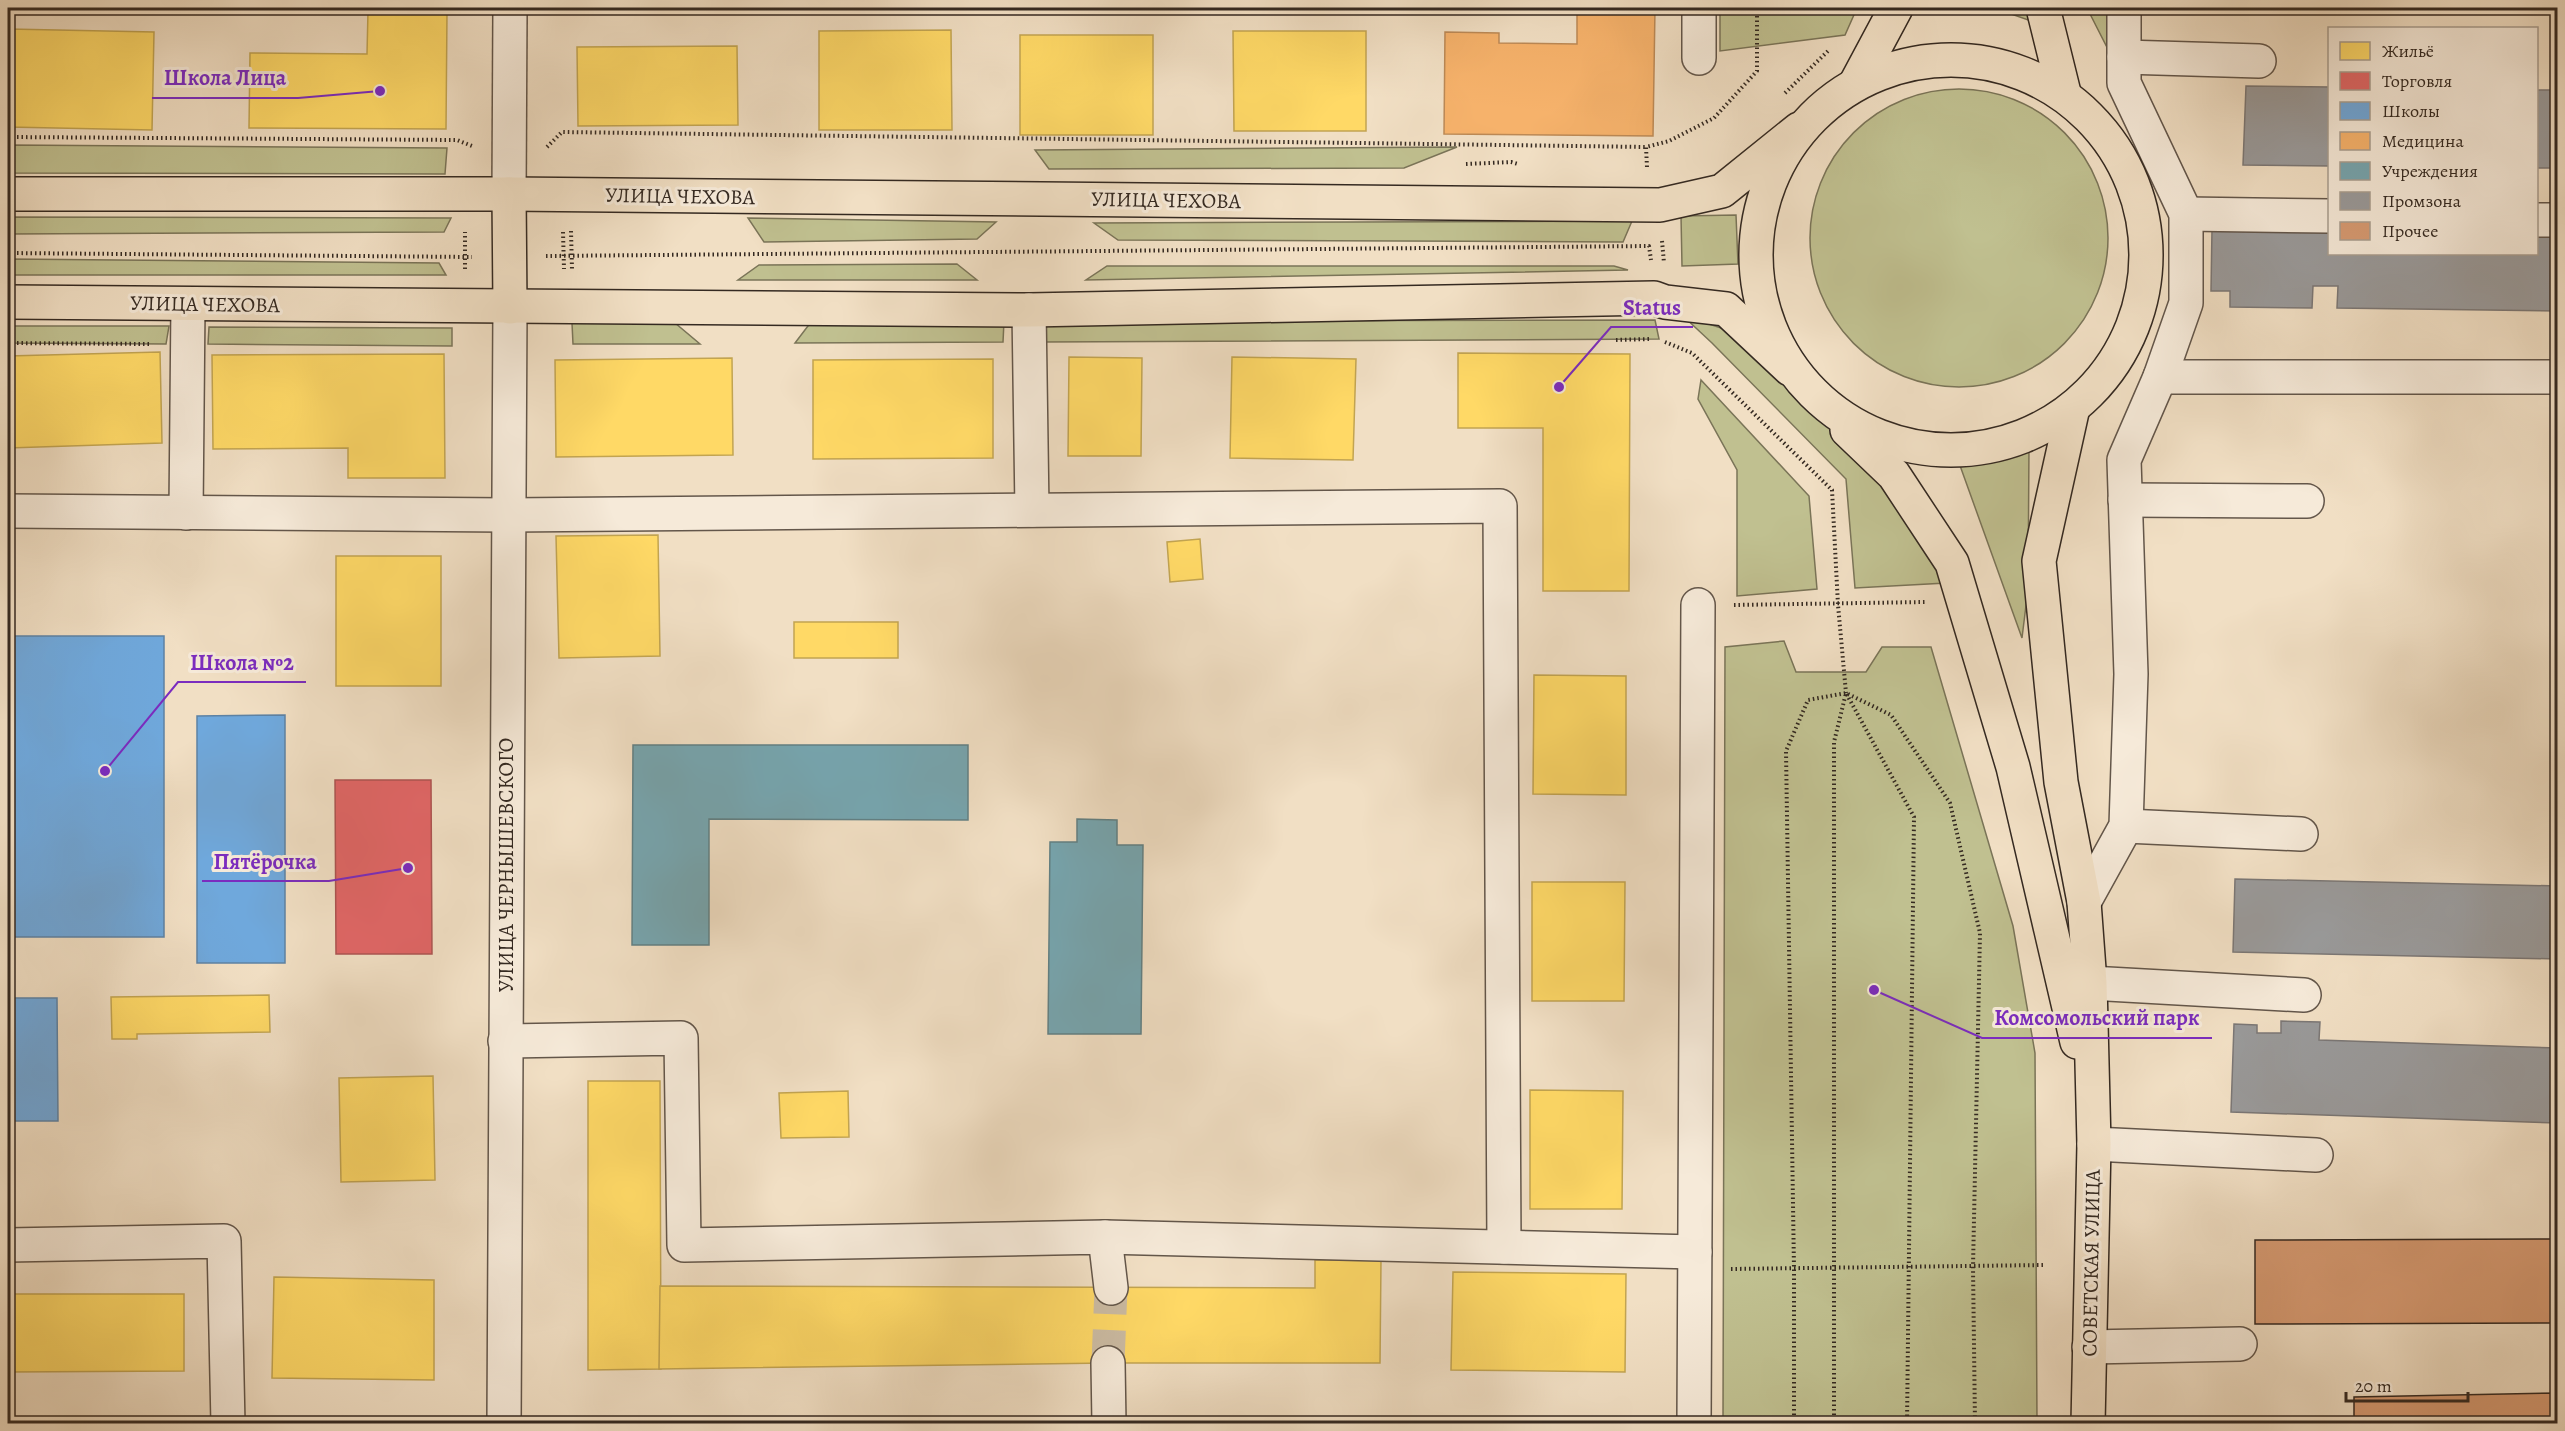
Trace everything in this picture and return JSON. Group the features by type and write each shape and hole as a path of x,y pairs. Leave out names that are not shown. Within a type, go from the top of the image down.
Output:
{"main road":[{"path":"1857,81 1896,8"},
{"path":"2043,8 2064,93"},
{"path":"1818,401 1872,436 1952,452 2025,438 2072,412 2119,360 2145,292 2148,235 2122,156 2064,93 2012,67 1939,57 1857,81"},
{"name":"УЛИЦА ЧЕХОВА","path":"8,194 509,194 1660,205 1722,191 1857,81"},
{"path":"1799,129 1772,172 1755,240 1760,303 1790,369 1818,401 1894,476 1952,563 2013,767 2091,1102"},
{"path":"509,194 510,307"},
{"name":"УЛИЦА ЧЕХОВА","path":"8,302 1029,310 1653,298 1665,302 1726,309 1790,369"},
{"path":"2072,412 2039,561 2061,782 2084,902 2090,983 2091,1102"},
{"name":"СОВЕТСКАЯ УЛИЦА","path":"2088,1424 2094,1144 2091,1102"}],"street":[{"path":"509,194 510,8"},
{"path":"1699,8 1699,58"},
{"path":"2084,902 2126,826 2131,674 2124,460 2160,377 2186,303 2186,214 2124,83 2124,8"},
{"path":"2124,57 2259,61"},
{"path":"2186,214 2328,216"},
{"path":"2538,220 2558,220"},
{"path":"186,513 188,303"},
{"name":"УЛИЦА ЧЕРНЫШЕВСКОГО","path":"504,1424 507,515 510,307"},
{"path":"1029,310 1032,510"},
{"path":"2160,377 2558,377"},
{"path":"2125,500 2307,501"},
{"path":"8,511 507,515 1500,506 1504,1247"},
{"path":"1694,1424 1698,605"},
{"path":"2126,826 2301,834"},
{"path":"2090,983 2304,995"},
{"path":"505,1041 681,1038 684,1245 1105,1238 1695,1252"},
{"path":"2094,1144 2316,1155"},
{"path":"1105,1238 1111,1288"},
{"path":"8,1245 224,1241 228,1424"},
{"path":"2089,1347 2240,1344"},
{"path":"1108,1363 1109,1424"}],"path":[{"path":"540,154 562,132 1646,147 1669,141 1714,118 1757,71 1757,8"},
{"path":"8,137 457,140 474,147"},
{"path":"1646,147 1647,178"},
{"path":"465,228 465,274"},
{"path":"571,228 572,280"},
{"path":"563,229 565,279"},
{"path":"545,256 1649,246 1651,269"},
{"path":"8,253 482,257"},
{"path":"1659,339 1692,353 1832,490 1838,605 1846,693 1834,742 1834,1424"},
{"path":"1698,605 1838,605 1927,602"},
{"path":"1846,693 1914,818 1907,1424"},
{"path":"1794,1424 1794,1269 1786,751 1808,700 1846,693 1891,716 1950,803 1980,933 1973,1266 1975,1424"},
{"path":"1724,1269 2045,1266"}],"green space":[{"path":"1720,8 1857,8 1845,35 1720,51"},
{"path":"1958,8 2030,8 2031,21 1997,9 1957,11"},
{"path":"2087,8 2117,8 2118,69"},
{"path":"1959,89 1988,92 2016,100 2042,114 2064,133 2083,155 2097,181 2105,209 2108,238 2105,267 2097,295 2083,321 2064,343 2042,362 2016,376 1988,384 1959,387 1930,384 1902,376 1876,362 1854,343 1835,321 1821,295 1813,267 1810,238 1813,209 1821,181 1835,155 1854,133 1876,114 1902,100 1930,92"},
{"path":"8,145 447,148 445,174 8,173"},
{"path":"1457,147 1404,168 1049,169 1035,150"},
{"path":"1736,215 1738,264 1682,266 1681,216"},
{"path":"8,217 451,218 444,232 8,234"},
{"path":"748,218 996,222 977,239 764,242"},
{"path":"1632,221 1623,242 1118,240 1094,223"},
{"path":"8,259 439,263 446,275 8,275"},
{"path":"957,264 977,280 738,280 759,265"},
{"path":"1107,266 1614,266 1628,270 1086,280"},
{"path":"1682,315 1730,331 1847,442 1933,552 1946,583 1855,588 1846,479"},
{"path":"1655,320 1659,339 1041,342 1039,321"},
{"path":"1004,321 1003,342 795,343 811,322"},
{"path":"572,323 675,323 700,344 573,344"},
{"path":"8,326 169,326 166,344 8,343"},
{"path":"209,327 452,328 452,346 208,344"},
{"path":"1701,380 1809,496 1817,589 1737,596 1737,470 1698,399"},
{"path":"2029,447 2028,589 2022,638 1958,460 1990,460"},
{"path":"1784,641 1796,672 1866,672 1882,647 1931,647 2013,926 2035,1053 2037,1423 1723,1423 1725,647"}],"building: Жильё":[{"path":"368,11 447,12 446,129 249,128 250,53 367,54"},
{"path":"8,29 154,32 152,130 8,127"},
{"path":"951,30 952,130 819,130 819,31"},
{"path":"1233,31 1366,31 1366,131 1234,131"},
{"path":"1020,35 1153,35 1153,135 1020,135"},
{"path":"737,46 738,125 578,126 577,47"},
{"path":"160,352 162,443 8,448 8,356"},
{"path":"1458,353 1630,354 1629,591 1543,591 1543,428 1458,428"},
{"path":"444,354 445,478 348,478 348,448 213,449 212,355"},
{"path":"1069,357 1142,358 1141,456 1068,456"},
{"path":"1232,357 1356,359 1353,460 1230,458"},
{"path":"732,358 733,455 556,457 555,360"},
{"path":"993,359 993,458 813,459 813,360"},
{"path":"658,535 660,656 559,658 556,536"},
{"path":"1200,539 1203,579 1170,582 1167,542"},
{"path":"336,556 441,556 441,686 336,686"},
{"path":"794,622 898,622 898,658 794,658"},
{"path":"1534,675 1626,676 1626,795 1533,794"},
{"path":"1532,882 1625,882 1624,1001 1532,1001"},
{"path":"269,995 270,1032 137,1034 137,1039 112,1039 111,997"},
{"path":"433,1076 435,1180 341,1182 339,1078"},
{"path":"588,1081 660,1081 661,1369 588,1370"},
{"path":"1530,1090 1623,1091 1622,1209 1530,1209"},
{"path":"848,1091 849,1137 781,1138 779,1093"},
{"path":"1315,1260 1381,1260 1380,1363 1108,1363 659,1369 660,1286 1315,1288"},
{"path":"1453,1272 1626,1274 1625,1372 1451,1370"},
{"path":"274,1277 434,1280 434,1380 272,1378"},
{"path":"8,1294 184,1294 184,1371 8,1372"}],"building: Торговля":[{"path":"335,780 431,780 432,954 336,954"}],"building: Школы":[{"path":"8,636 164,636 164,937 8,937"},
{"path":"285,715 285,963 197,963 197,716"},
{"path":"8,998 57,998 58,1121 8,1121"}],"building: Медицина":[{"path":"1577,8 1655,8 1653,136 1444,134 1445,32 1499,33 1499,43 1577,44"}],"building: Учреждения":[{"path":"633,745 968,745 968,820 709,819 709,945 632,945"},
{"path":"1077,819 1117,820 1117,845 1143,845 1141,1034 1048,1034 1050,842 1077,842"}],"building: Промзона":[{"path":"2246,86 2328,87 2328,166 2243,165"},
{"path":"2538,90 2558,90 2558,168 2538,168"},
{"path":"2212,229 2328,231 2328,255 2538,255 2538,234 2558,234 2558,311 2337,308 2338,286 2313,286 2312,308 2230,307 2230,291 2211,291"},
{"path":"2235,879 2558,886 2558,959 2233,952"},
{"path":"2281,1021 2320,1022 2319,1040 2558,1048 2558,1123 2231,1112 2234,1024 2257,1025 2257,1033 2281,1033"}],"building: Прочее":[{"path":"2558,1239 2558,1323 2255,1324 2255,1240"},
{"path":"2558,1393 2558,1424 2354,1424 2354,1397"}],"tunnel":[{"path":"1108,1363 1111,1288"}],"place":[{"name":"Школа Лица","path":"380,91"},
{"name":"Status","path":"1559,387"},
{"name":"Школа №2","path":"105,771"},
{"name":"Пятёрочка","path":"408,868"},
{"name":"Комсомольский парк","path":"1874,990"}]}
